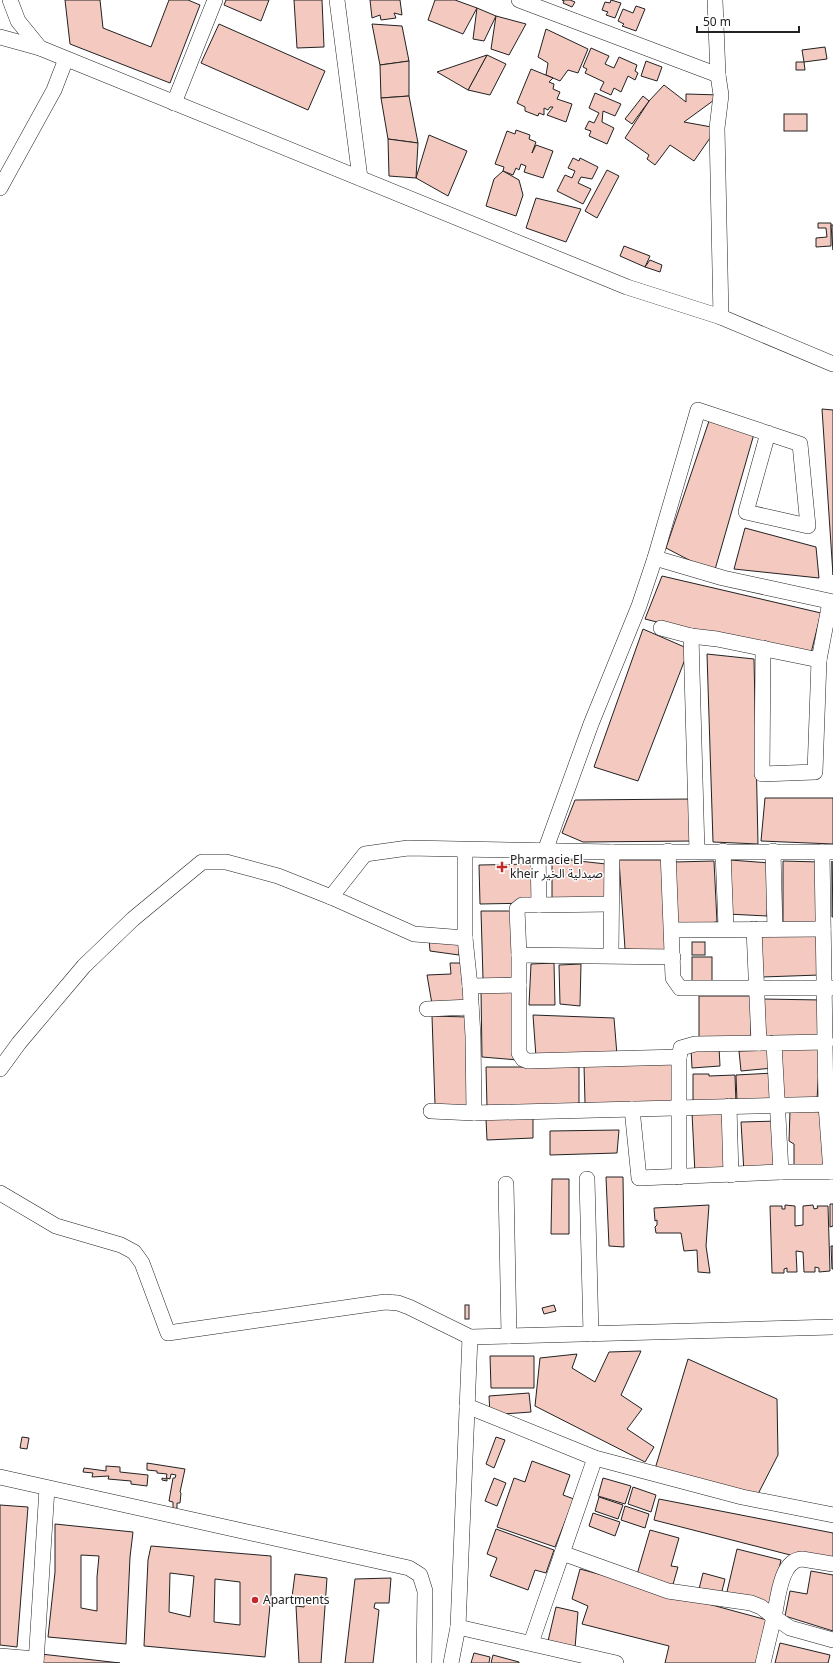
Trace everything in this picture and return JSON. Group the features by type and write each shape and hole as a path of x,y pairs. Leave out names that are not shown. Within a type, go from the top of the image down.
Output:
{"street":[{"path":"10,0 18,21 40,48"},
{"path":"174,103 215,0"},
{"path":"337,0 360,178"},
{"path":"519,0 718,75"},
{"path":"715,0 718,75 721,95 717,128 721,317"},
{"path":"0,37 40,48 627,287 721,317 833,364"},
{"path":"0,188 54,90 66,59"},
{"path":"539,906 541,851 639,606 655,558 698,410 768,433 800,444 808,526 746,512 768,433"},
{"path":"655,558 723,578 831,602 819,660 815,772 762,774 763,648"},
{"path":"661,628 691,636 717,638 819,660"},
{"path":"691,636 697,851"},
{"path":"331,897 365,854 408,848 612,852 827,852 823,929 829,988 826,1042 832,1172 781,1172 731,1175 695,1174 679,1177 639,1178 632,1109"},
{"path":"464,850 465,938 473,1036 474,1113"},
{"path":"668,851 673,978 680,988 829,988"},
{"path":"723,851 726,928"},
{"path":"773,851 775,929"},
{"path":"611,956 612,852"},
{"path":"0,1069 18,1043 84,966 133,919 202,862 226,862 278,876 331,897 414,934 465,938"},
{"path":"611,904 522,906 517,909 520,1053 525,1060 679,1057"},
{"path":"672,930 726,928 823,929"},
{"path":"754,929 759,1043"},
{"path":"519,955 673,957"},
{"path":"470,986 519,986"},
{"path":"427,1009 470,1007"},
{"path":"679,1177 678,1107 679,1057 681,1048 695,1044 826,1042"},
{"path":"774,1043 781,1172"},
{"path":"431,1111 474,1113 830,1104"},
{"path":"729,1106 731,1175"},
{"path":"587,1179 591,1334"},
{"path":"506,1184 509,1336"},
{"path":"0,1193 51,1224 122,1245 134,1252 142,1263 168,1333 385,1302 398,1303 409,1307 470,1337 833,1327"},
{"path":"451,1663 458,1627 470,1337"},
{"path":"467,1406 595,1458 742,1497 833,1515"},
{"path":"531,1643 595,1458"},
{"path":"0,1477 409,1568 420,1575 425,1591 424,1663"},
{"path":"0,1656 36,1661 47,1488"},
{"path":"562,1553 668,1591 751,1603 761,1607 790,1628 833,1640"},
{"path":"763,1663 784,1573 789,1564 797,1559 802,1559 833,1564"},
{"path":"458,1627 616,1663"}],"building":[{"path":"65,0 100,0 103,28 151,47 169,0 188,0 200,5 170,83 70,44"},
{"path":"226,0 269,0 261,21 224,5"},
{"path":"294,0 322,0 324,47 297,48"},
{"path":"370,0 400,0 402,15 394,13 396,18 381,20 380,15 372,18"},
{"path":"435,0 455,0 477,8 463,34 428,20"},
{"path":"562,0 570,0 575,2 572,7 563,3 564,1"},
{"path":"611,0 621,3 615,18 606,15 608,12 602,10 605,2 610,3"},
{"path":"636,6 645,9 636,31 622,26 624,24 618,21 623,9 633,13"},
{"path":"477,8 496,16 484,41 473,39"},
{"path":"496,16 526,24 509,55 491,49"},
{"path":"219,24 325,71 308,110 201,63"},
{"path":"372,24 402,26 409,61 380,65"},
{"path":"546,29 588,49 578,73 568,70 560,81 546,75 548,63 538,57"},
{"path":"825,47 827,59 804,62 802,50"},
{"path":"591,48 609,56 605,64 614,68 619,57 637,65 635,71 638,73 635,80 628,76 621,92 614,88 611,95 600,90 604,82 585,73 587,69 583,67"},
{"path":"487,55 506,64 490,95 468,90"},
{"path":"487,55 468,90 437,72"},
{"path":"409,61 409,96 381,98 380,65"},
{"path":"646,61 662,67 657,81 641,76"},
{"path":"796,62 804,62 805,70 796,70"},
{"path":"531,69 553,78 549,82 554,84 553,89 560,92 557,99 572,104 566,122 547,115 553,107 550,107 548,110 544,108 544,115 539,113 538,116 525,111 525,107 517,103"},
{"path":"664,85 686,102 686,94 721,95 684,122 717,128 694,161 670,145 655,165 647,159 649,155 625,138 649,101"},
{"path":"595,93 621,104 615,116 603,111 602,122 614,128 607,144 589,136 591,131 585,129 589,121 594,123 599,113 589,108"},
{"path":"409,96 418,143 388,139 381,98"},
{"path":"643,96 649,101 632,124 625,119"},
{"path":"784,114 807,114 807,131 784,131"},
{"path":"516,130 530,135 529,139 536,142 532,153 536,145 553,151 543,178 524,172 526,166 521,164 519,170 516,168 513,175 503,171 504,167 495,164 507,131 515,134"},
{"path":"429,135 467,151 448,196 416,178"},
{"path":"388,139 418,143 416,178 389,176"},
{"path":"573,158 579,161 580,158 598,167 592,179 581,177 578,183 591,189 583,204 557,191 565,175 572,178 575,171 568,168"},
{"path":"607,170 619,176 597,218 585,211"},
{"path":"503,171 519,180 523,195 516,216 486,206 494,179"},
{"path":"536,198 581,209 566,242 526,228"},
{"path":"818,223 831,223 831,246 816,247 816,238 827,237 826,228 818,228"},
{"path":"831,225 833,225 833,250"},
{"path":"624,246 650,256 645,267 620,256"},
{"path":"650,260 662,265 660,272 645,267"},
{"path":"822,409 833,410 833,575"},
{"path":"709,421 754,434 714,573 666,548"},
{"path":"745,528 816,547 819,578 734,569"},
{"path":"662,576 821,613 811,653 708,635 645,619"},
{"path":"643,629 689,649 638,781 594,767"},
{"path":"707,654 754,659 758,844 713,842"},
{"path":"765,798 833,798 833,844 761,841"},
{"path":"692,799 693,841 583,842 562,833 575,800"},
{"path":"552,858 606,864 607,900 552,901"},
{"path":"619,860 665,860 670,952 625,949"},
{"path":"730,860 770,863 767,916 727,914"},
{"path":"714,861 717,922 678,927 674,862"},
{"path":"783,861 820,862 819,926 783,926"},
{"path":"832,861 833,917 832,917"},
{"path":"534,864 535,903 480,904 479,865"},
{"path":"481,911 513,911 514,978 483,979"},
{"path":"818,934 820,975 762,977 760,936"},
{"path":"429,939 460,941 459,955 430,951"},
{"path":"692,942 705,942 705,955 692,955"},
{"path":"692,957 712,957 712,983 692,983"},
{"path":"450,963 464,963 466,1003 432,1004 427,975 451,974"},
{"path":"554,963 555,1005 529,1005 531,964"},
{"path":"581,964 580,1006 560,1004 559,965"},
{"path":"481,990 515,991 518,1060 482,1057"},
{"path":"699,996 751,996 751,1039 699,1038"},
{"path":"762,999 822,1000 822,1037 762,1037"},
{"path":"533,1015 614,1018 617,1055 536,1057"},
{"path":"432,1016 468,1017 469,1106 435,1105"},
{"path":"719,1047 720,1066 692,1068 691,1048"},
{"path":"778,1047 818,1047 819,1069 817,1099 777,1101"},
{"path":"772,1050 773,1068 741,1071 739,1051"},
{"path":"673,1062 672,1103 585,1103 584,1065"},
{"path":"486,1067 579,1067 579,1104 487,1107"},
{"path":"774,1073 775,1100 737,1102 736,1075"},
{"path":"693,1074 709,1074 709,1076 735,1075 736,1104 693,1105"},
{"path":"736,1111 738,1173 695,1174 692,1113"},
{"path":"790,1111 833,1112 833,1176 794,1174 794,1144 789,1141"},
{"path":"533,1118 533,1138 487,1140 486,1119"},
{"path":"779,1121 781,1172 744,1173 741,1122"},
{"path":"619,1130 617,1153 550,1155 550,1131"},
{"path":"606,1177 623,1177 624,1247 609,1246"},
{"path":"552,1179 569,1179 569,1234 551,1234"},
{"path":"830,1204 833,1204 833,1226 830,1227"},
{"path":"709,1205 706,1246 710,1273 698,1272 697,1250 684,1251 681,1233 656,1233 655,1227 657,1225 657,1220 655,1221 654,1208"},
{"path":"785,1205 795,1206 795,1226 803,1225 803,1206 813,1205 814,1209 818,1208 817,1206 828,1206 830,1271 819,1272 819,1268 815,1267 815,1272 804,1272 803,1252 796,1251 797,1272 787,1272 787,1268 784,1269 784,1273 772,1273 770,1206 782,1206 782,1209 785,1209"},
{"path":"831,1246 833,1246 833,1269 832,1269"},
{"path":"465,1305 469,1305 469,1319 465,1319"},
{"path":"554,1305 556,1311 544,1314 542,1308"},
{"path":"641,1351 621,1395 642,1409 627,1429 654,1447 645,1462 535,1406 540,1358 577,1354 572,1368 595,1382 609,1352"},
{"path":"490,1356 534,1356 534,1388 491,1388"},
{"path":"688,1359 777,1399 778,1455 757,1496 655,1469"},
{"path":"529,1393 531,1412 490,1415 489,1396"},
{"path":"22,1437 29,1438 27,1449 20,1448"},
{"path":"496,1437 505,1440 494,1468 486,1464"},
{"path":"532,1461 570,1475 563,1495 574,1499 555,1547 497,1527 514,1478 525,1482"},
{"path":"147,1463 185,1469 180,1492 180,1503 177,1503 177,1508 173,1509 173,1502 169,1501 173,1478 175,1478 176,1475 171,1474 170,1479 167,1478 167,1481 162,1480 162,1478 166,1479 167,1474 147,1470"},
{"path":"106,1466 120,1467 120,1472 148,1475 147,1486 131,1484 131,1481 108,1479 109,1476 92,1477 93,1473 83,1472 84,1468 106,1471"},
{"path":"494,1478 506,1483 497,1506 485,1501"},
{"path":"603,1478 631,1486 625,1504 598,1496"},
{"path":"633,1487 656,1495 651,1512 628,1504"},
{"path":"599,1497 623,1505 618,1519 595,1511"},
{"path":"659,1499 833,1533 833,1566 654,1520"},
{"path":"0,1505 28,1507 17,1647 0,1645"},
{"path":"625,1506 649,1514 645,1528 621,1520"},
{"path":"593,1513 620,1522 615,1536 589,1526"},
{"path":"55,1524 133,1532 130,1557 126,1644 48,1637 55,1572","holes":["81,1555 99,1556 97,1577 97,1611 81,1608"]},
{"path":"496,1529 554,1550 546,1573 535,1570 528,1590 490,1576 497,1558 487,1554"},
{"path":"650,1530 679,1538 671,1566 678,1567 672,1588 636,1578"},
{"name":"Apartments","path":"151,1546 271,1556 271,1595 265,1657 144,1646 148,1560","holes":["170,1573 194,1576 190,1617 169,1612","215,1579 240,1582 240,1625 214,1622"]},
{"path":"737,1549 781,1560 770,1607 726,1596"},
{"path":"580,1569 767,1620 758,1663 665,1663 669,1646 582,1624 588,1606 572,1599"},
{"path":"811,1571 833,1575 833,1631 785,1616 790,1591 807,1594"},
{"path":"703,1573 725,1579 721,1595 699,1589"},
{"name":"Apartments","path":"295,1574 327,1578 321,1663 299,1663 296,1606 304,1607 305,1599 292,1597"},
{"name":"Apartments","path":"391,1578 389,1603 375,1603 374,1608 379,1610 373,1663 345,1663 355,1579"},
{"path":"556,1607 578,1612 575,1648 548,1641"},
{"path":"780,1643 830,1655 828,1663 775,1663"},
{"path":"474,1653 490,1657 489,1663 471,1663"},
{"path":"41,1654 120,1663 40,1663"},
{"path":"493,1655 519,1662 519,1663 491,1663"}],"place":[{"name":"Pharmacie El kheir صيدلية الخير","path":"502,867"},
{"name":"Apartments","path":"255,1600"}]}
